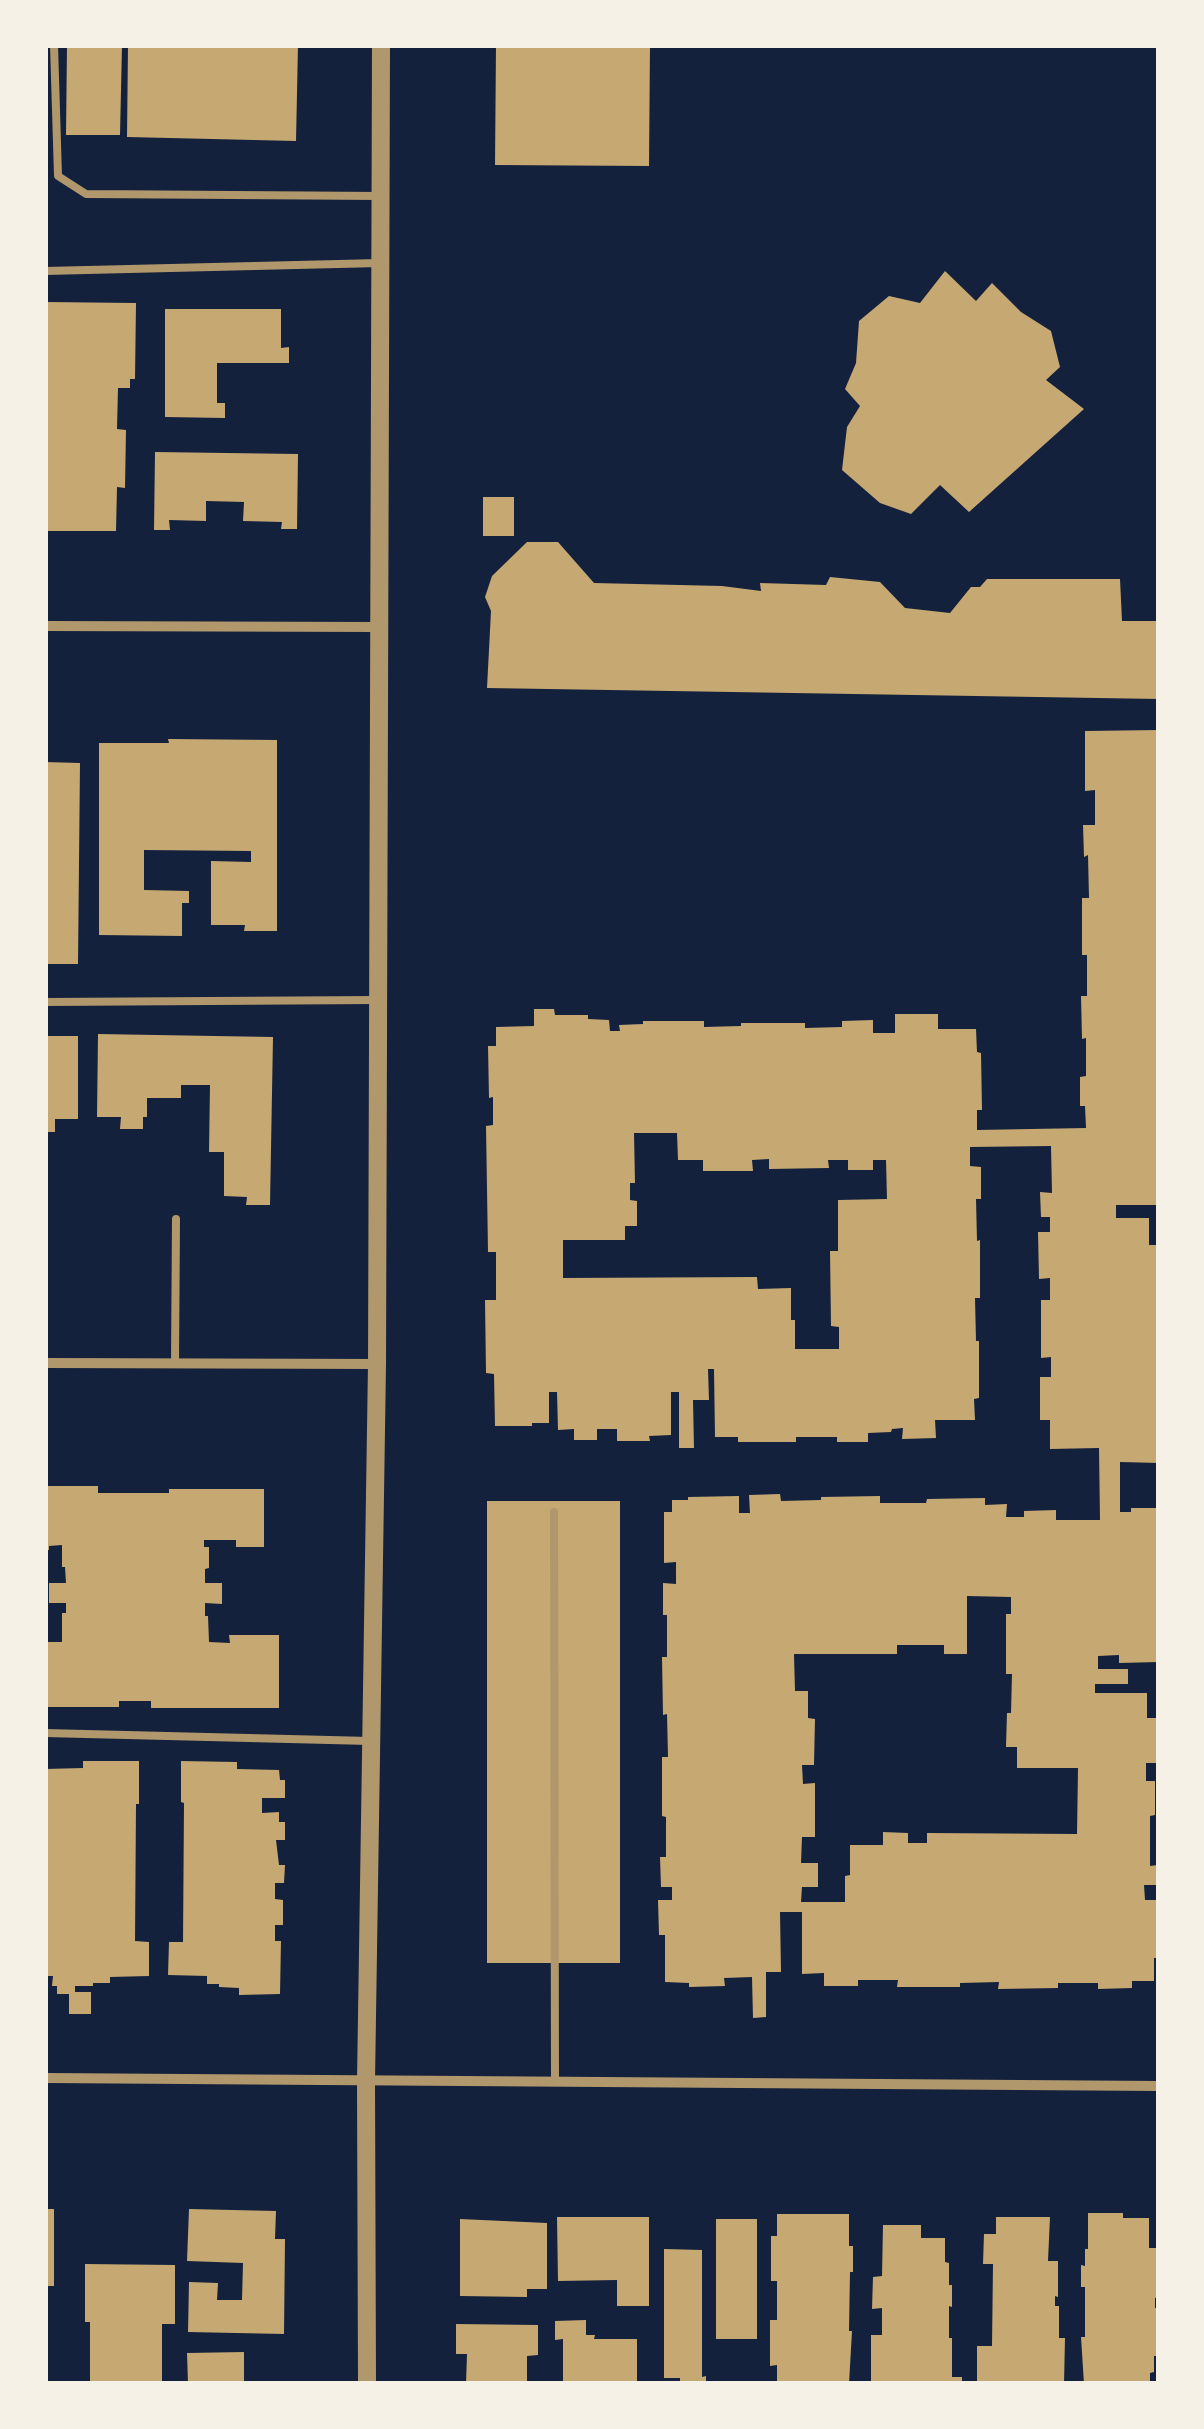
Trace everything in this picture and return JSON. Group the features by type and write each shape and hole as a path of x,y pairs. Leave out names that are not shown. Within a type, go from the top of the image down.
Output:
{"street":[{"path":"367,2384 366,2081 377,1364 381,45"},
{"path":"45,626 378,627"},
{"path":"45,1363 377,1364"},
{"path":"45,2078 1159,2086"}],"lane":[{"path":"54,45 58,176 86,194 381,196"},
{"path":"45,271 382,264"},
{"path":"45,1002 379,1000"},
{"path":"175,1363 176,1219"},
{"path":"554,1512 556,2082"},
{"path":"45,1733 370,1741"}],"building":[{"path":"67,45 122,45 120,135 66,135"},
{"path":"128,45 298,45 296,141 127,137"},
{"path":"496,45 650,45 649,166 495,165"},
{"path":"945,271 976,301 992,283 1021,312 1051,331 1060,367 1046,380 1084,409 969,512 940,485 911,514 880,503 842,470 847,427 860,406 845,389 856,363 859,321 889,296 920,303"},
{"path":"45,302 136,303 135,379 130,379 130,388 118,388 117,429 126,430 125,488 117,487 116,531 45,531"},
{"path":"165,309 281,309 281,348 289,347 289,363 217,363 217,403 225,403 225,418 165,417"},
{"path":"155,452 298,454 297,529 281,529 282,522 243,521 244,502 206,501 206,521 169,520 170,530 154,530"},
{"path":"483,497 514,497 514,536 483,536"},
{"path":"527,542 558,542 594,583 722,586 761,591 760,583 826,585 830,577 880,582 905,608 950,613 971,587 980,587 987,579 1120,579 1122,621 1159,621 1159,699 487,688 491,611 485,597 492,576"},
{"path":"1159,730 1159,1205 1116,1205 1116,1218 1149,1218 1149,1245 1159,1245 1159,1463 1120,1462 1120,1512 1159,1508 1159,1662 1119,1663 1119,1655 1098,1656 1098,1669 1128,1669 1128,1684 1095,1684 1095,1693 1147,1693 1147,1718 1158,1718 1159,1763 1146,1763 1146,1781 1155,1781 1150,1866 1158,1865 1158,1885 1144,1885 1145,1900 1159,1900 1159,1958 1154,1958 1154,1981 1132,1981 1132,1988 1098,1989 1098,1983 1058,1983 1058,1988 998,1989 999,1982 960,1983 960,1987 897,1987 898,1980 858,1980 858,1986 824,1986 824,1973 802,1974 802,1912 780,1912 781,1972 766,1972 766,2017 753,2018 752,1977 724,1978 725,1986 689,1987 689,1983 665,1982 665,1935 659,1935 658,1900 672,1900 672,1887 661,1887 660,1857 666,1857 662,1757 668,1757 667,1714 663,1715 662,1657 667,1657 667,1615 663,1615 663,1583 676,1584 676,1562 664,1563 664,1512 672,1512 672,1500 739,1496 739,1513 750,1513 749,1495 780,1494 781,1501 880,1496 880,1503 985,1498 985,1505 1007,1504 1006,1517 1024,1517 1024,1511 1056,1510 1056,1520 1100,1520 1099,1448 1050,1449 1050,1420 1040,1420 1040,1377 1051,1377 1051,1357 1041,1358 1041,1300 1050,1300 1050,1278 1039,1279 1038,1232 1050,1232 1050,1217 1041,1217 1040,1192 1052,1193 1051,1146 970,1147 970,1166 981,1167 981,1199 976,1199 980,1298 975,1298 979,1398 974,1399 975,1420 935,1420 936,1438 902,1439 903,1428 868,1433 868,1442 796,1437 796,1442 738,1442 738,1437 715,1437 714,1369 708,1369 709,1400 693,1400 694,1448 679,1448 679,1392 671,1392 671,1435 649,1436 650,1441 617,1441 617,1429 597,1429 597,1440 574,1440 574,1429 558,1430 557,1392 549,1392 549,1423 495,1426 494,1374 486,1373 485,1300 496,1300 496,1252 488,1252 486,1126 493,1125 493,1097 489,1098 488,1046 496,1046 496,1027 534,1026 534,1009 609,1020 610,1031 620,1031 619,1025 643,1021 704,1021 704,1027 805,1023 805,1028 842,1027 842,1021 873,1020 873,1033 895,1033 895,1014 938,1014 938,1029 976,1029 977,1052 981,1053 982,1110 977,1110 977,1130 1086,1128 1085,1106 1080,1106 1080,1077 1086,1076 1081,996 1087,996 1082,898 1089,898 1083,825 1095,825 1095,790 1085,791 1085,731","holes":["634,1133 677,1133 678,1160 703,1160 703,1171 753,1171 752,1160 769,1159 769,1169 829,1168 828,1160 848,1160 848,1170 873,1170 873,1160 886,1160 887,1199 838,1200 838,1251 830,1251 831,1326 839,1327 839,1349 795,1349 791,1288 758,1289 757,1277 563,1278 563,1240 625,1240 625,1226 637,1226 637,1201 630,1200 630,1183 635,1183","967,1596 1011,1597 1011,1614 1006,1614 1006,1674 1012,1674 1006,1747 1017,1747 1017,1768 1078,1768 1077,1834 927,1833 927,1843 908,1843 908,1833 883,1832 883,1845 850,1845 845,1902 801,1902 802,1887 818,1887 818,1863 801,1863 802,1837 815,1837 815,1783 803,1784 802,1765 814,1765 815,1719 808,1718 808,1691 795,1691 794,1654 897,1654 897,1645 944,1645 944,1654 967,1654"]},
{"path":"168,739 277,740 277,931 244,931 245,925 211,925 211,861 251,862 251,851 144,850 144,890 189,891 189,903 182,903 182,936 99,935 99,743 169,743"},
{"path":"45,762 80,763 78,964 45,964"},
{"path":"98,1034 273,1037 270,1205 246,1205 247,1197 224,1196 224,1152 209,1152 210,1085 181,1085 181,1098 147,1098 143,1129 120,1129 121,1117 97,1117"},
{"path":"45,1036 78,1036 78,1119 55,1119 55,1132 45,1132"},
{"path":"45,1486 98,1486 98,1493 264,1489 264,1547 236,1547 236,1540 204,1540 204,1547 209,1547 205,1583 222,1583 222,1604 205,1603 205,1616 209,1642 230,1643 229,1635 279,1635 279,1708 151,1708 151,1701 119,1701 119,1707 45,1707 45,1642 62,1642 62,1613 66,1613 66,1603 49,1603 49,1583 66,1583 62,1545 45,1550"},
{"path":"487,1501 620,1501 620,1963 487,1963"},
{"path":"83,1761 139,1761 135,1941 149,1942 149,1976 110,1977 110,1983 75,1986 75,1992 91,1992 91,2014 69,2014 69,1994 57,1994 57,1986 52,1986 53,1976 45,1976 45,1769 83,1768"},
{"path":"181,1761 237,1762 237,1769 279,1770 280,1780 285,1780 285,1798 262,1798 262,1813 279,1812 279,1822 285,1822 285,1840 276,1840 279,1865 285,1865 284,1883 275,1883 275,1899 283,1900 283,1925 275,1925 275,1941 281,1941 280,1994 239,1995 239,1988 207,1984 207,1976 168,1975 169,1942 183,1942"},
{"path":"45,2209 54,2209 54,2286 45,2286"},
{"path":"189,2209 276,2211 275,2239 285,2239 284,2334 188,2332 189,2282 218,2283 217,2300 242,2300 243,2263 187,2261"},
{"path":"1088,2213 1149,2218 1149,2248 1157,2248 1159,2255 1159,2297 1155,2298 1155,2308 1159,2308 1159,2356 1154,2356 1150,2384 1084,2384 1081,2337 1085,2337 1085,2287 1081,2287 1081,2265 1085,2266 1088,2249"},
{"path":"777,2214 849,2214 853,2272 849,2384 777,2384 777,2365 770,2366 770,2320 777,2320 777,2281 771,2281 771,2236 777,2236"},
{"path":"557,2217 649,2217 649,2306 617,2306 617,2280 558,2281"},
{"path":"996,2217 1050,2217 1048,2261 1058,2261 1055,2306 1059,2306 1059,2338 1065,2338 1064,2384 977,2384 977,2346 992,2346 993,2264 983,2264 984,2234 996,2234"},
{"path":"460,2219 547,2223 547,2289 527,2289 527,2297 460,2296"},
{"path":"716,2219 757,2219 757,2339 716,2339"},
{"path":"883,2225 921,2225 921,2238 945,2238 945,2262 949,2263 952,2285 952,2377 962,2377 962,2384 871,2384 871,2335 882,2335 882,2308 872,2309 873,2277 882,2276"},
{"path":"664,2249 702,2250 702,2377 706,2376 706,2384 680,2384 680,2378 664,2378"},
{"path":"85,2264 175,2265 175,2324 162,2324 162,2384 90,2384"},
{"path":"586,2320 586,2335 595,2335 594,2339 637,2339 637,2384 563,2384 563,2339 555,2340 555,2321"},
{"path":"456,2324 538,2325 538,2355 527,2356 527,2384 466,2384 467,2354 456,2354"},
{"path":"244,2352 244,2384 188,2384 187,2353"}]}
